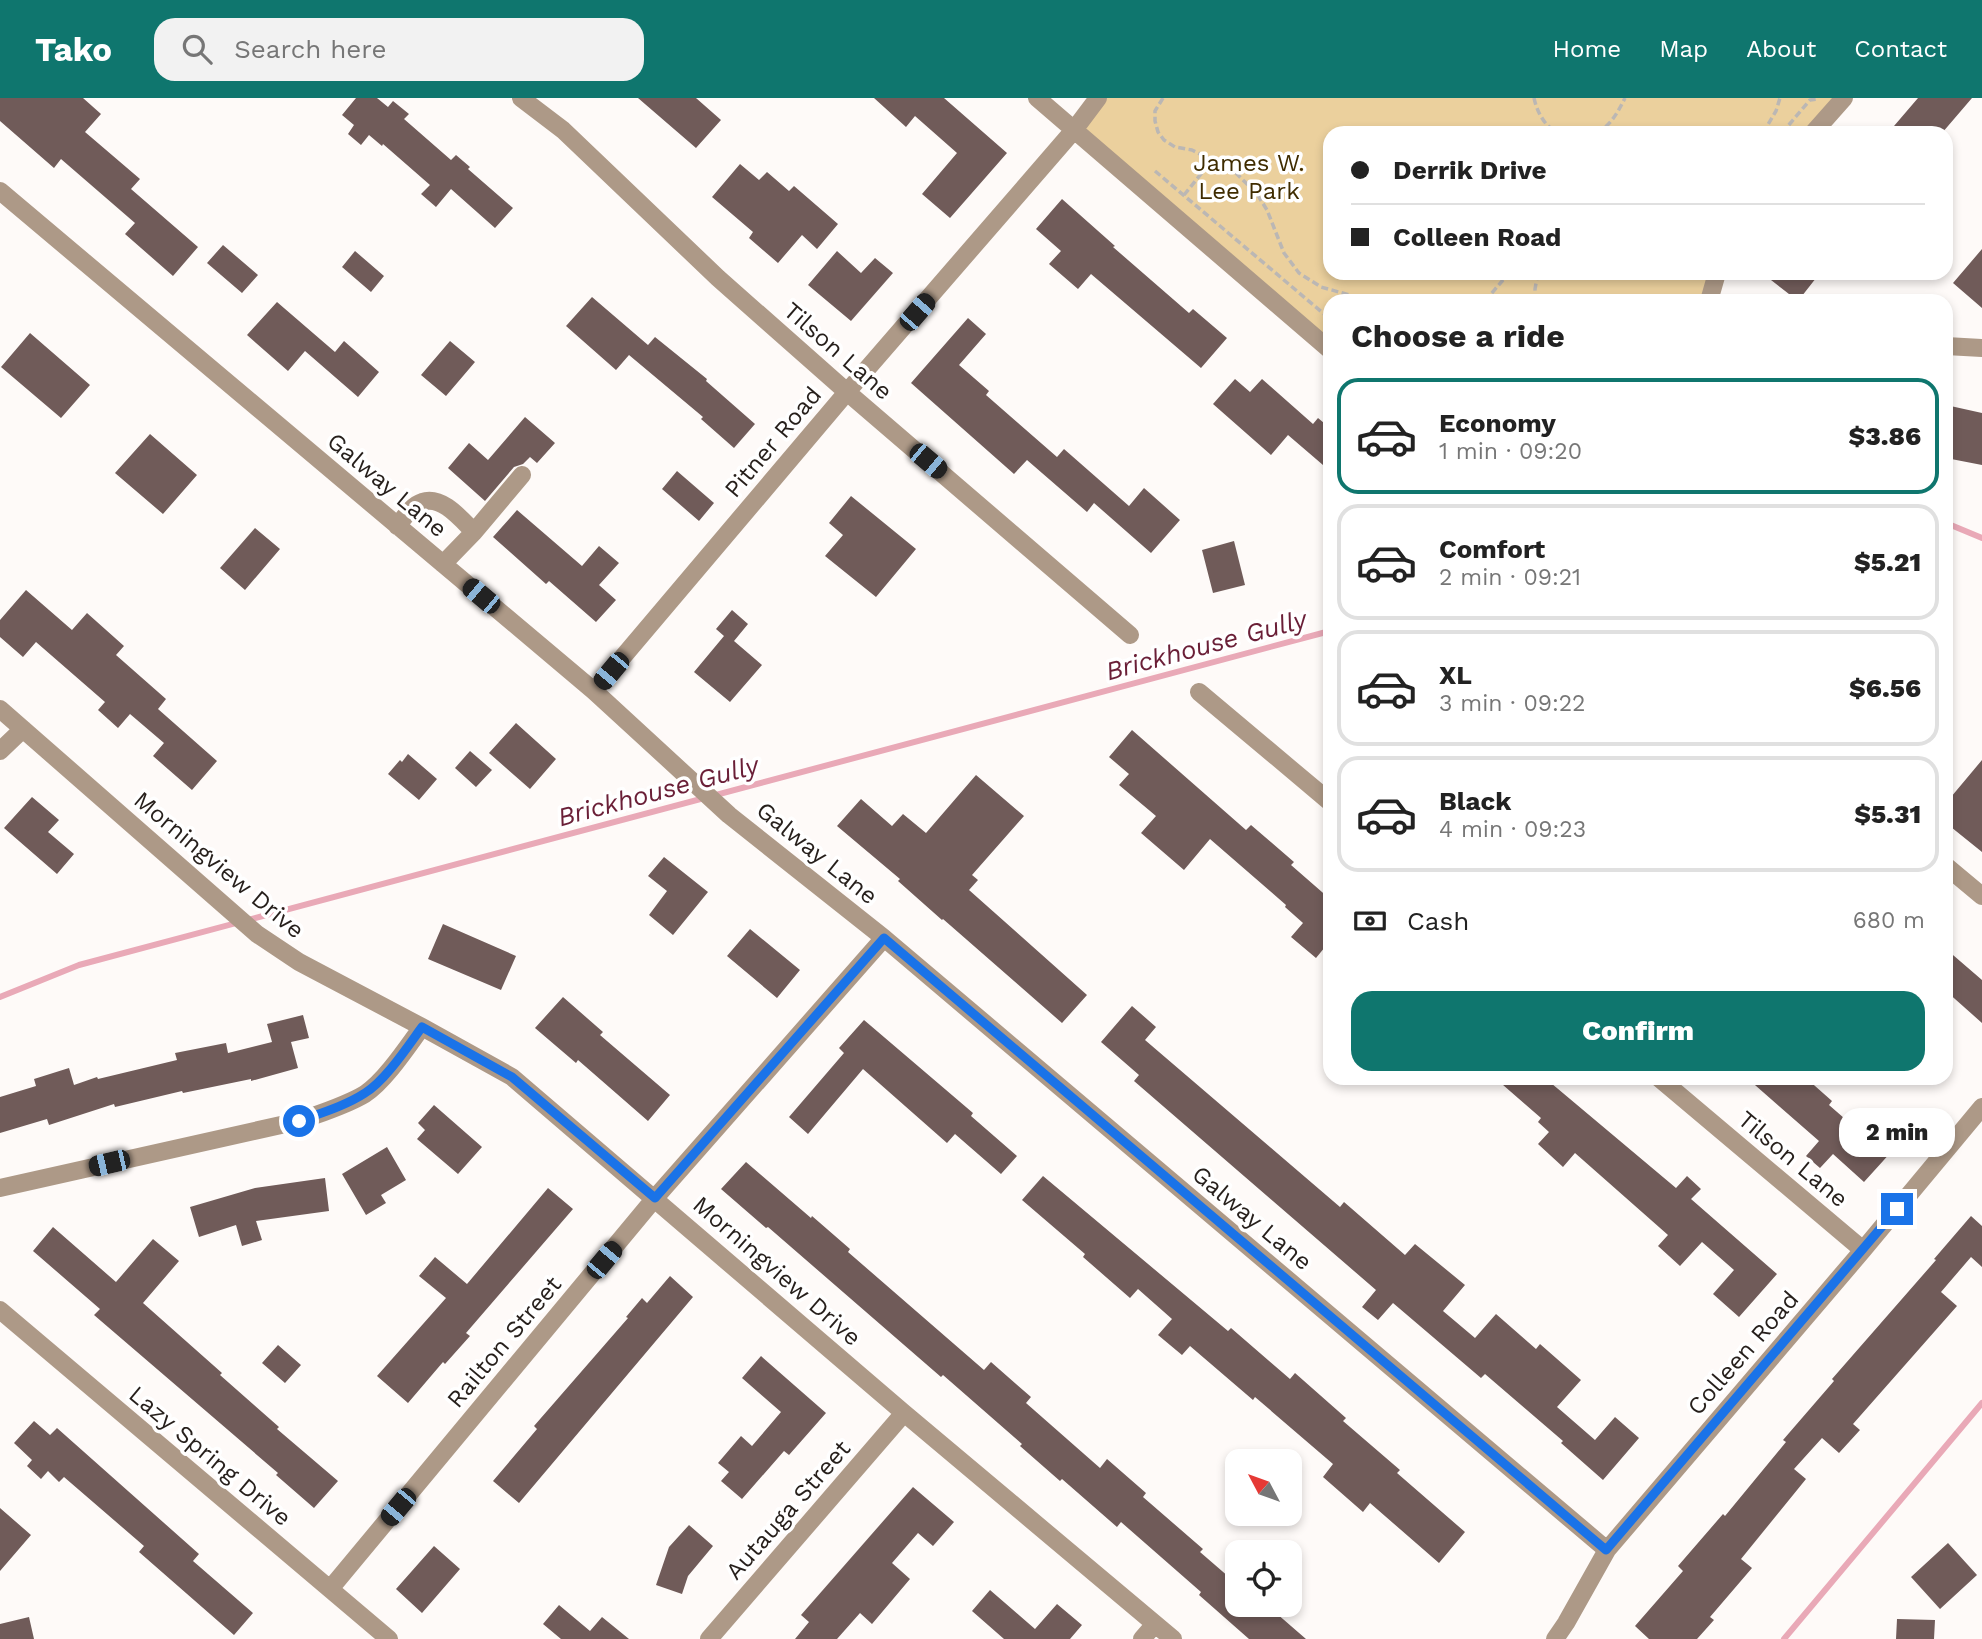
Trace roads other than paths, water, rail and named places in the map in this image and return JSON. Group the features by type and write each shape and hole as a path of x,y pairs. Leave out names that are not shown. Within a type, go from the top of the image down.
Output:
{"street":[{"name":"Tilson Lane","path":"520,98 563,130 719,278 847,392 1130,635"},
{"path":"1037,98 1323,345"},
{"name":"Pitner Road","path":"594,691 1098,98"},
{"path":"1819,126 1844,98"},
{"name":"Galway Lane","path":"0,191 594,691 729,815 884,938 1606,1550"},
{"path":"1953,346 1982,348"},
{"path":"443,564 522,475"},
{"path":"397,526 422,502 438,502 474,532"},
{"path":"1199,692 1323,796"},
{"name":"Morningview Drive","path":"0,709 257,934 299,962 512,1077 1173,1639"},
{"path":"0,751 23,729"},
{"path":"1953,872 1982,896"},
{"name":"Railton Street","path":"330,1589 655,1198 884,938"},
{"path":"0,1188 299,1121 341,1105 368,1092 393,1066 422,1027"},
{"name":"Tilson Lane","path":"1667,1085 1863,1250"},
{"name":"Colleen Road","path":"1555,1639 1606,1550 1982,1107"},
{"name":"Lazy Spring Drive","path":"0,1310 388,1639"},
{"name":"Autauga Street","path":"709,1639 904,1413"},
{"path":"1142,1639 1155,1624"}],"waterway":[{"name":"Brickhouse Gully","path":"1953,526 1982,538"},
{"name":"Brickhouse Gully","path":"0,997 79,965 1323,633"},
{"path":"1784,1639 1982,1403"}],"park label":[{"name":"James W. Lee Park","path":"1249,177"}]}
